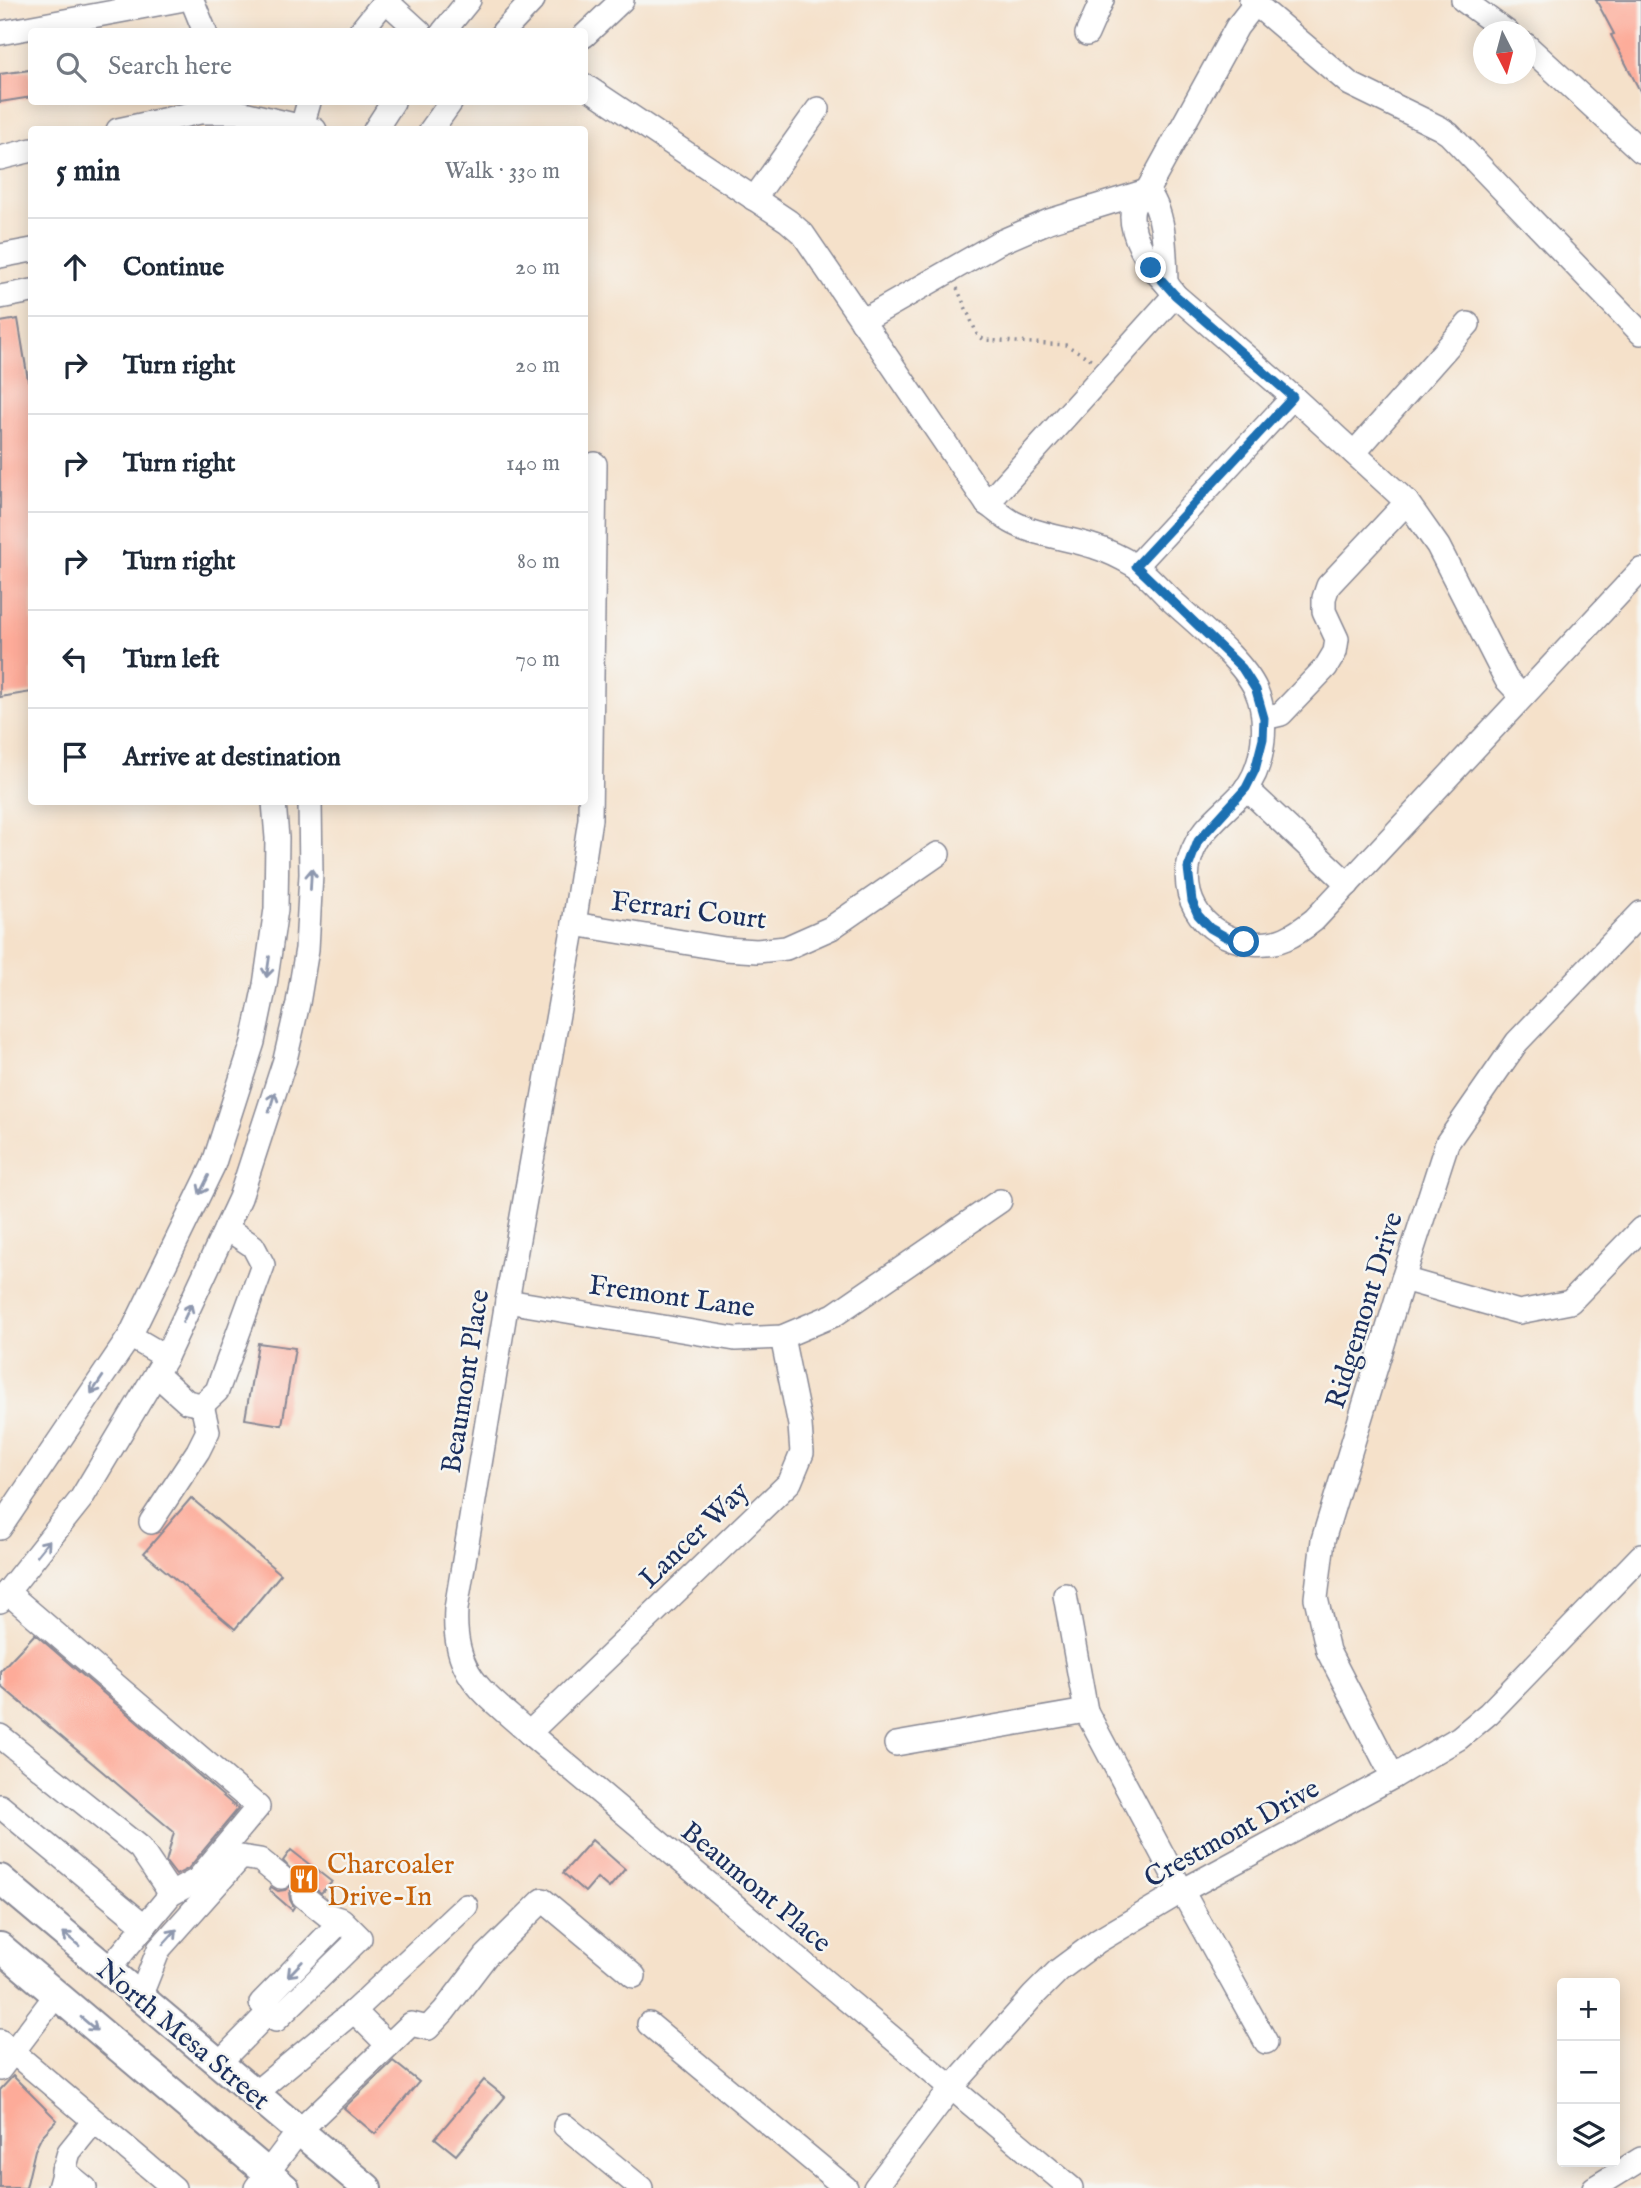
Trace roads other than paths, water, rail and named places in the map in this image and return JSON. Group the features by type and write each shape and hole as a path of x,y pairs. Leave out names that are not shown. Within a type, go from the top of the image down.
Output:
{"main road":[{"name":"North Mesa Street","path":"0,1880 367,2188"},
{"name":"North Mesa Street","path":"0,1947 270,2183"}],"street":[{"path":"0,33 179,0"},
{"path":"192,0 203,28"},
{"path":"363,28 385,0 416,28"},
{"path":"446,28 469,0"},
{"path":"506,28 533,0"},
{"path":"588,32 622,0"},
{"path":"1087,34 1102,0"},
{"path":"1463,0 1492,21"},
{"path":"1522,696 1506,679 1438,546 1407,502 1170,289 1151,268 1132,222 1133,206 1147,191 1253,2 1350,84 1440,128 1449,135 1641,333"},
{"path":"1536,55 1641,151"},
{"path":"588,88 803,234 988,504 1014,523 1096,547 1136,566 1242,668 1256,690 1264,718 1258,760 1246,788 1198,841 1188,868 1192,901 1198,915 1210,928 1226,937 1244,942 1277,943 1295,935 1314,920 1641,570"},
{"path":"309,105 309,126"},
{"path":"378,126 391,105"},
{"path":"434,126 449,105"},
{"path":"146,126 217,107 300,126"},
{"path":"754,199 818,109"},
{"path":"0,158 28,151"},
{"path":"862,321 998,243 1049,221 1147,191"},
{"path":"0,256 28,251"},
{"path":"988,504 1105,373 1170,289"},
{"path":"0,297 28,292"},
{"path":"1354,453 1468,324"},
{"path":"1136,566 1293,397"},
{"name":"Beaumont Place","path":"595,464 590,819 456,1609 458,1653 479,1688 530,1733 1071,2188"},
{"path":"1264,718 1280,714 1326,667 1335,652 1337,639 1324,611 1328,586 1407,502"},
{"path":"1246,788 1348,884"},
{"path":"0,1528 130,1336 214,1166 253,1042 265,985 276,909 277,838 274,805"},
{"path":"108,1970 171,1894 197,1880 258,1807 4,1596 81,1499 161,1365 240,1198 285,1060 298,1003 307,949 312,824 310,805"},
{"name":"Ferrari Court","path":"574,924 726,949 757,951 786,948 831,929 938,854"},
{"name":"Ridgemont Drive","path":"1393,1777 1328,1651 1316,1598 1323,1539 1447,1143 1517,1042 1641,914"},
{"name":"Fremont Lane","path":"507,1301 735,1339 782,1337 834,1315 1000,1201"},
{"path":"202,1405 217,1391 263,1265 254,1246 226,1228"},
{"path":"1403,1279 1520,1312 1570,1302 1641,1230"},
{"path":"130,1336 161,1365 187,1402 202,1405"},
{"name":"Lancer Way","path":"530,1733 790,1482 802,1453 800,1425 782,1337"},
{"path":"150,1522 198,1451 208,1431 202,1405"},
{"name":"Crestmont Drive","path":"875,2188 951,2088 1059,1970 1098,1941 1182,1891 1393,1777 1459,1738 1489,1713 1641,1556"},
{"path":"1065,1595 1086,1711 1266,2042"},
{"path":"896,1744 1086,1711"},
{"path":"0,1736 140,1848 171,1894"},
{"path":"2,1810 145,1926"},
{"path":"140,1997 159,1949 241,1857 260,1860 281,1877"},
{"path":"219,2063 269,2012 261,2003 342,1920 327,1915 303,1896"},
{"path":"270,2183 299,2131 411,2024 428,2028 486,1956 543,1900 634,1976"},
{"path":"255,2093 354,2011 466,1906"},
{"path":"56,1995 4,2054 94,2121 174,2188"},
{"path":"354,2011 388,2045"},
{"path":"649,2024 846,2188"},
{"path":"85,2188 61,2179 69,2152 94,2121"},
{"path":"565,2126 641,2188"},
{"path":"1594,2188 1641,2159"}],"place":[{"name":"Charcoaler Drive-In","path":"304,1879"}]}
